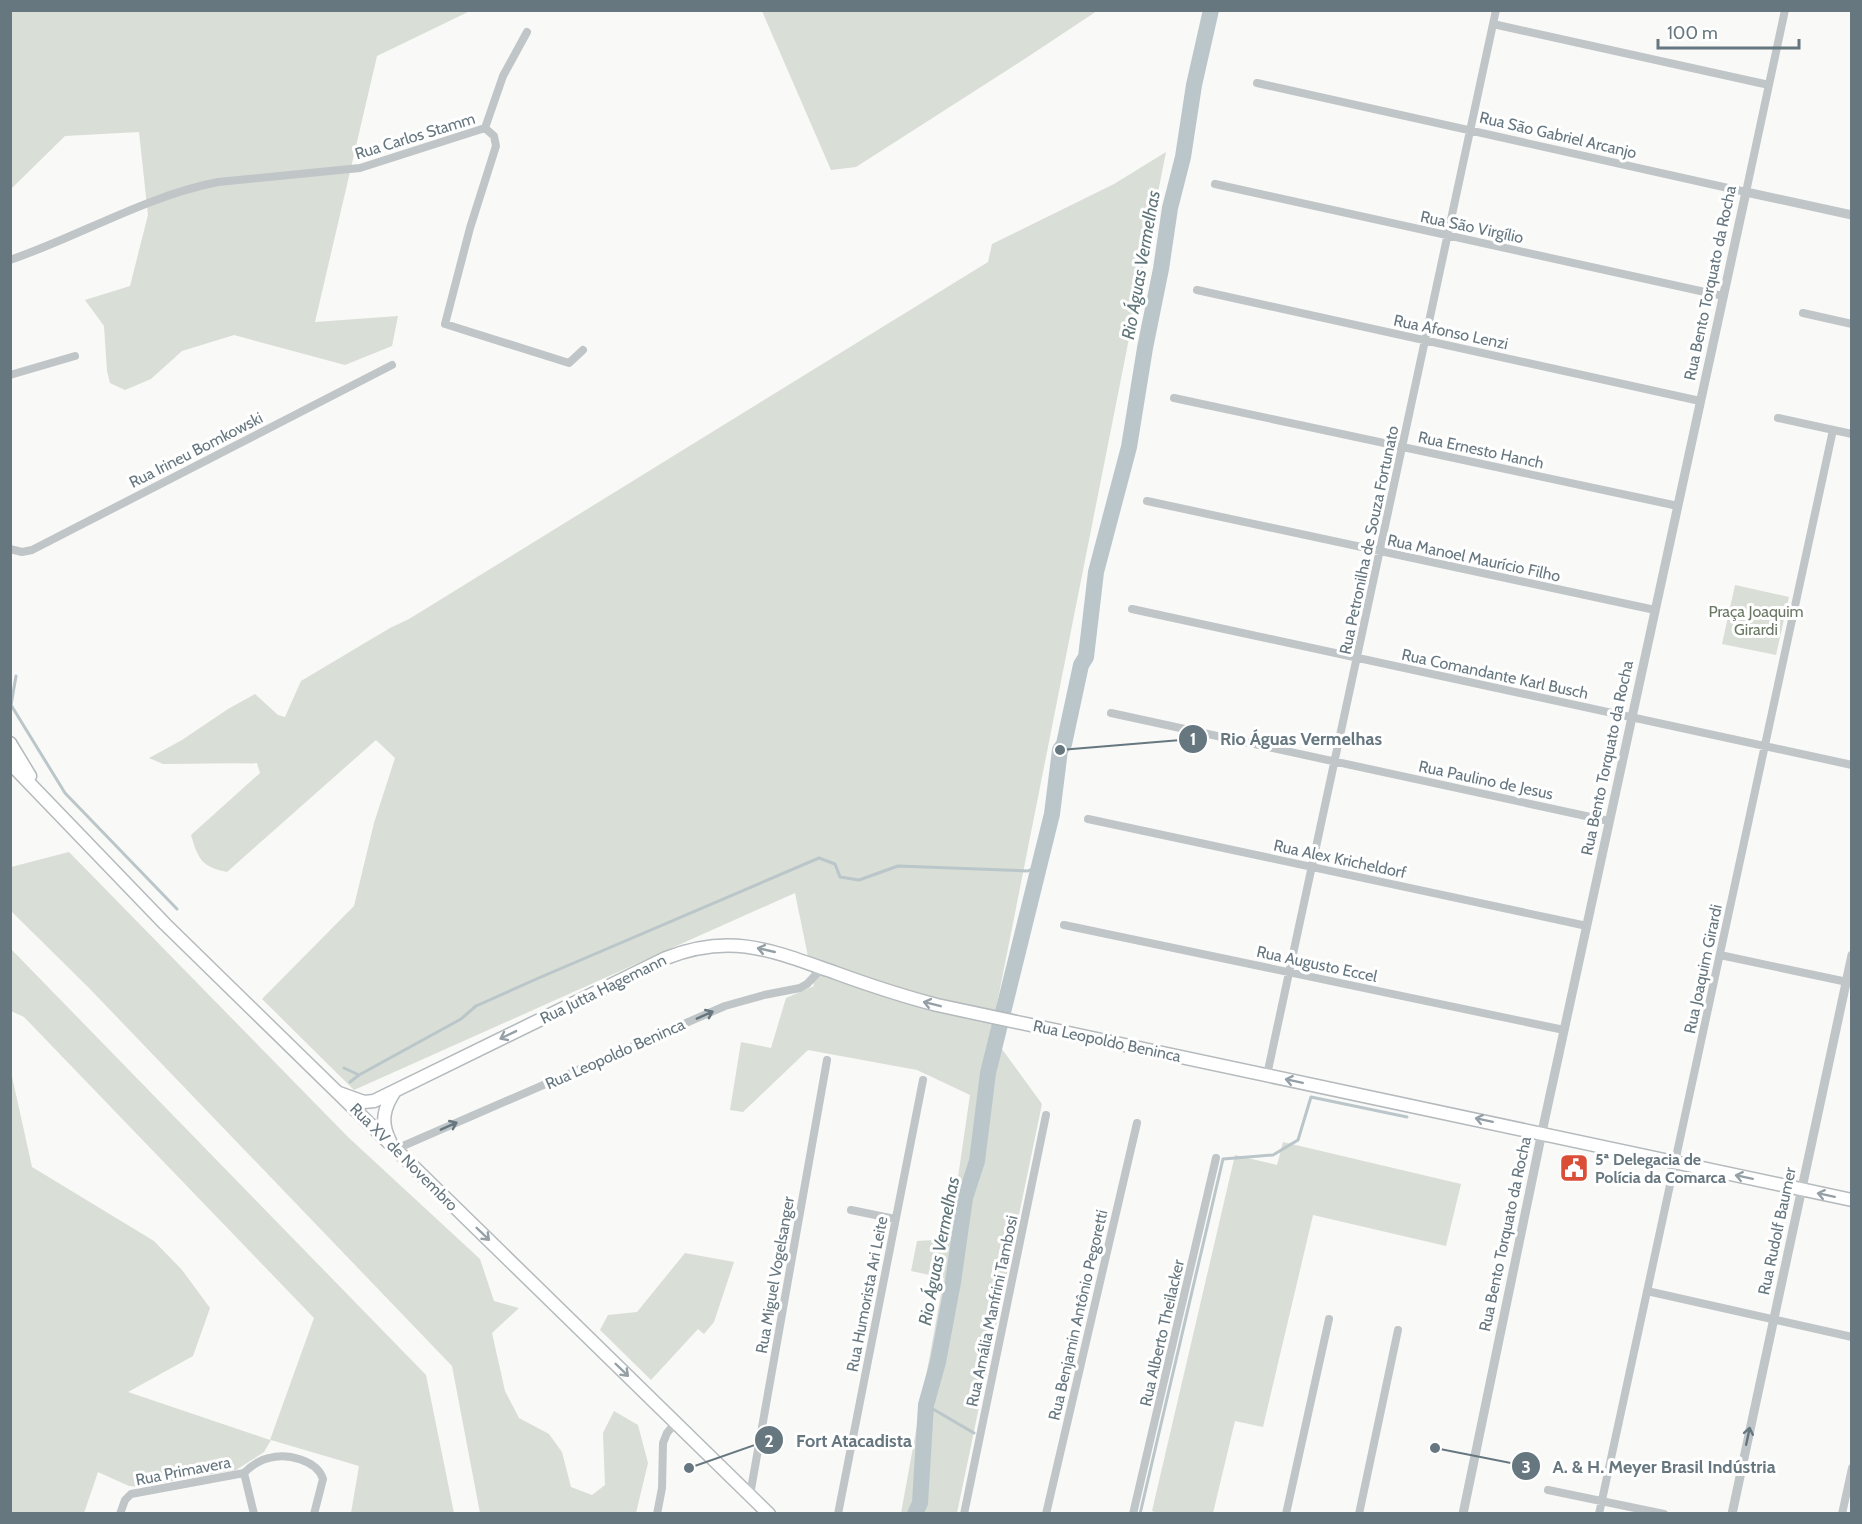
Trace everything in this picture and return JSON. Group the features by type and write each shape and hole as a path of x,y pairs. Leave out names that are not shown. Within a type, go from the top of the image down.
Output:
{"main road":[{"name":"Rua XV de Novembro","path":"10,743 42,798"},
{"name":"Rua XV de Novembro","path":"10,763 144,903 769,1514"},
{"name":"Rua Jutta Hagemann","path":"339,1093 364,1102 374,1101 685,950 714,945 742,945 773,951 822,968"},
{"name":"Rua Leopoldo Beninca","path":"822,968 908,998 1851,1200"},
{"path":"395,1091 388,1101 384,1119 388,1137 396,1149"}],"street":[{"name":"Rua Petronilha de Souza Fortunato","path":"1267,1075 1496,10"},
{"name":"Rua Bento Torquato da Rocha","path":"1463,1514 1542,1132 1785,10"},
{"path":"1493,24 1769,85"},
{"path":"485,128 503,76 527,32"},
{"name":"Rua São Gabriel Arcanjo","path":"1257,83 1851,215"},
{"name":"Rua Carlos Stamm","path":"10,260 143,206 200,186 218,182 360,168 485,128 496,140 495,153 470,228 445,324 569,363 583,350"},
{"name":"Rua São Virgílio","path":"1215,184 1723,296"},
{"name":"Rua Afonso Lenzi","path":"1197,290 1700,401"},
{"path":"1803,313 1851,324"},
{"path":"10,375 75,356"},
{"name":"Rua Irineu Bomkowski","path":"10,549 22,552 32,550 392,365"},
{"name":"Rua Ernesto Hanch","path":"1174,398 1678,506"},
{"path":"1778,418 1851,434"},
{"name":"Rua Joaquim Girardi","path":"1599,1514 1833,430"},
{"name":"Rua Manoel Maurício Filho","path":"1147,501 1655,610"},
{"name":"Rua Comandante Karl Busch","path":"1132,609 1851,765"},
{"name":"Rua Paulino de Jesus","path":"1111,713 1609,821"},
{"name":"Rua Alex Kricheldorf","path":"1088,819 1587,926"},
{"name":"Rua Augusto Eccel","path":"1064,925 1564,1030"},
{"path":"1720,955 1849,982"},
{"name":"Rua Rudolf Baumer","path":"1731,1514 1801,1189 1849,982 1851,955"},
{"name":"Rua Leopoldo Beninca","path":"396,1149 725,1006 800,988 822,968"},
{"name":"Rua Miguel Vogelsanger","path":"750,1495 827,1060"},
{"name":"Rua Humorista Ari Leite","path":"838,1514 923,1080"},
{"name":"Rua Amália Manfrini Tambosi","path":"964,1514 1046,1115"},
{"name":"Rua Benjamin Antônio Pegoretti","path":"1046,1514 1137,1124"},
{"name":"Rua Alberto Theilacker","path":"1133,1514 1216,1158"},
{"path":"851,1210 896,1219"},
{"path":"1647,1291 1851,1337"},
{"path":"1286,1514 1329,1319"},
{"path":"1359,1514 1398,1330"},
{"path":"657,1514 662,1488 663,1443 667,1433 676,1422"},
{"path":"254,1514 244,1473 260,1461 270,1457 284,1456 296,1458 312,1466 321,1474 323,1479 314,1514"},
{"path":"1842,1514 1851,1468"},
{"name":"Rua Primavera","path":"120,1514 128,1496 136,1492 244,1473"},
{"path":"1548,1490 1664,1514"}],"green space":[{"path":"11,11 470,11 377,56 315,322 398,316 392,346 345,365 234,335 182,351 151,379 125,390 110,383 104,326 85,300 130,286 148,215 139,132 65,136 11,189"},
{"path":"762,11 1097,11 856,167 831,170"},
{"path":"1166,152 991,1034 1042,1104 957,1513 901,1513 944,1278 911,1271 917,1241 949,1239 970,1095 917,1070 808,1050 743,1112 730,1110 741,1042 771,1048 786,998 814,986 795,893 354,1090 262,999 354,906 374,823 395,758 376,740 227,872 202,861 191,835 260,773 257,763 163,764 149,758 255,694 278,715 285,717 301,681 409,619 988,262 992,244 1114,184"},
{"name":"Praça Joaquim Girardi","path":"1735,585 1789,597 1776,655 1722,644"},
{"path":"69,852 348,1137 480,1259 494,1301 519,1308 492,1333 505,1391 519,1418 549,1434 562,1452 571,1487 592,1495 605,1485 603,1433 614,1411 638,1425 648,1463 636,1513 480,1513 452,1366 88,987 11,911 11,867"},
{"path":"11,949 426,1375 454,1513 351,1513 359,1466 271,1440 264,1452 236,1470 139,1487 129,1486 98,1472 84,1513 11,1513 11,1072 32,1167 154,1241 182,1270 210,1308 193,1356 128,1392 270,1440 314,1318 24,1017 11,1011"},
{"path":"1283,1142 1461,1184 1446,1246 1313,1215 1263,1427 1235,1421 1213,1513 1158,1513 1152,1511 1235,1155 1277,1165"},
{"path":"685,1253 734,1262 714,1322 704,1334 698,1329 651,1380 600,1330 608,1315 637,1312"}],"waterway":[{"name":"Rio Águas Vermelhas","path":"915,1514 920,1503 926,1405 938,1362 953,1282 965,1198 977,1161 988,1073 1052,814 1060,750 1064,744 1081,665 1086,657 1096,572 1129,447 1170,208 1183,157 1194,85 1211,10"},
{"path":"16,676 11,705 65,793 177,909"},
{"path":"350,1082 461,1019 476,1006 819,858 835,864 840,877 859,880 898,866 1028,871 1038,866"},
{"path":"344,1068 359,1075"},
{"path":"1140,1514 1223,1159 1273,1155 1298,1140 1311,1097 1407,1117"},
{"path":"926,1405 974,1433"}],"place":[{"name":"Rio Águas Vermelhas","path":"1060,750"},
{"name":"5ª Delegacia de Polícia da Comarca","path":"1574,1168"},
{"name":"A. & H. Meyer Brasil Indústria","path":"1435,1448"},
{"name":"Fort Atacadista","path":"689,1468"}]}
